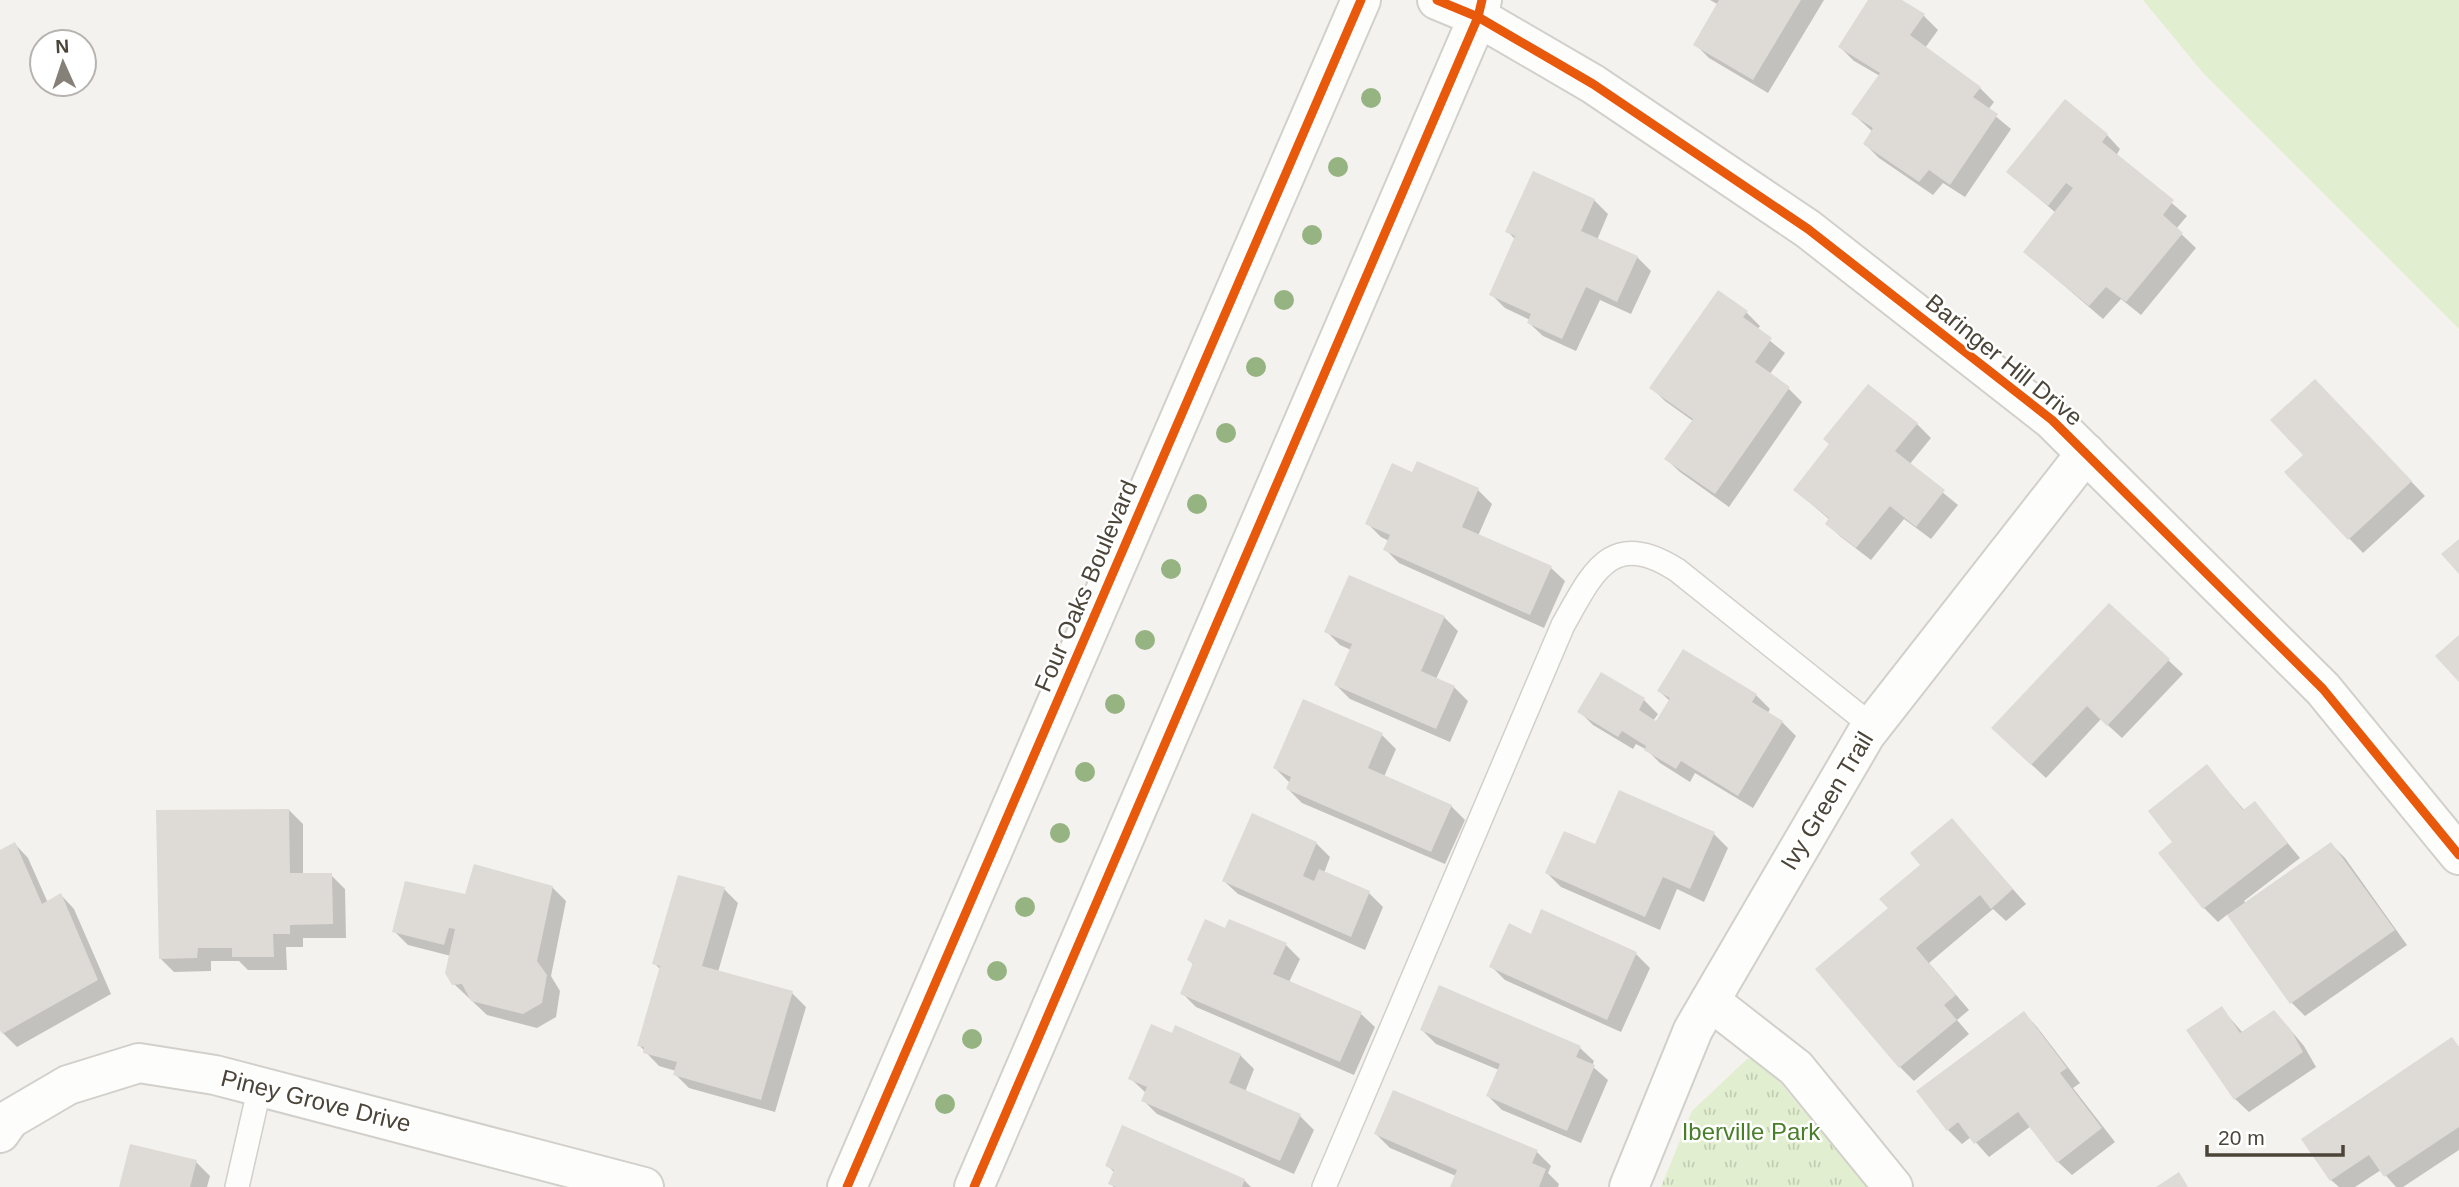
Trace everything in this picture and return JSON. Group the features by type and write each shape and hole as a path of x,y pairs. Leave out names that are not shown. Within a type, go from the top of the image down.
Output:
{"street":[{"name":"Four Oaks Boulevard","path":"846,1187 1361,0"},
{"name":"Baringer Hill Drive","path":"1437,0 1480,8 1808,229 2053,419 2323,689 2459,855"},
{"path":"974,1187 1480,8"},
{"name":"Ivy Green Trail","path":"1629,1187 1693,1030 1872,726 2086,453"},
{"path":"1710,1001 1796,1068 1893,1187"},
{"name":"Piney Grove Drive","path":"0,1133 10,1119 68,1085 139,1063 215,1075 645,1187"}],"lane":[{"path":"1324,1187 1563,625 1588,581 1600,567 1628,553 1656,557 1677,570 1872,726"},
{"path":"237,1187 260,1087"}],"green space":[{"path":"2143,0 2459,0 2459,329 2204,74"},
{"name":"Iberville Park","path":"1747,1059 1765,1064 1867,1187 1661,1187 1692,1111"}],"building":[{"path":"1719,0 1801,0 1753,80 1693,45"},
{"path":"1868,0 1902,0 1925,14 1910,35 1981,87 1973,97 1998,114 1950,185 1929,170 1919,182 1863,144 1873,128 1851,114 1880,73 1838,47"},
{"path":"2065,99 2108,134 2102,142 2174,200 2163,215 2183,233 2126,302 2106,287 2089,306 2023,252 2073,188 2066,183 2048,206 2006,172"},
{"path":"1533,171 1595,199 1581,231 1638,256 1617,302 1586,287 1562,339 1527,323 1531,314 1489,295 1515,236 1505,232"},
{"path":"1718,290 1748,311 1743,317 1772,338 1755,362 1790,387 1715,494 1664,459 1693,419 1649,388"},
{"path":"2315,379 2412,481 2348,540 2284,472 2303,455 2270,420"},
{"path":"1868,384 1918,423 1895,451 1945,490 1916,527 1890,506 1856,548 1825,524 1829,518 1793,490 1829,444 1823,439"},
{"path":"1417,461 1479,488 1462,527 1552,566 1530,615 1383,550 1390,535 1365,524 1392,463 1412,472"},
{"path":"2459,539 2459,574 2441,554"},
{"path":"1349,575 1445,616 1421,671 1455,686 1436,729 1334,685 1352,644 1324,632"},
{"path":"2109,603 2170,659 2107,726 2087,706 2031,765 1991,728"},
{"path":"2459,635 2459,682 2435,656"},
{"path":"1683,649 1757,694 1752,702 1783,721 1738,796 1681,761 1676,769 1644,750 1646,746 1622,731 1618,737 1577,712 1601,672 1645,698 1639,710 1656,721 1670,698 1657,691"},
{"path":"1303,699 1383,733 1368,768 1452,805 1431,852 1286,789 1291,777 1273,768"},
{"path":"2207,764 2243,810 2255,801 2288,843 2203,909 2158,853 2172,842 2148,811"},
{"path":"1619,790 1715,832 1690,889 1663,877 1645,917 1545,873 1564,831 1595,844"},
{"path":"289,809 290,873 332,873 333,924 290,925 290,934 273,934 274,957 232,957 232,948 198,948 197,958 159,959 156,810"},
{"path":"1252,813 1317,842 1303,876 1314,881 1319,869 1370,891 1351,937 1222,881"},
{"path":"1952,818 2013,889 1991,909 1980,895 1916,948 1956,995 1944,1005 1957,1020 1899,1068 1815,969 1888,908 1879,899 1920,865 1910,853"},
{"path":"15,842 42,904 61,893 98,980 2,1034 0,850"},
{"path":"2331,842 2395,930 2290,1004 2227,915"},
{"path":"474,864 553,886 537,961 547,975 542,1003 523,1014 471,1001 462,984 452,985 445,973 455,929 449,928 444,945 392,932 405,881 465,894"},
{"path":"678,875 725,887 702,966 793,991 761,1100 673,1075 677,1062 643,1053 644,1047 637,1046 660,966 652,964"},
{"path":"1541,909 1637,952 1607,1020 1489,967 1509,923 1531,934"},
{"path":"1205,919 1225,928 1229,919 1287,943 1273,974 1362,1012 1340,1062 1180,994 1193,963 1187,960"},
{"path":"1439,985 1581,1046 1576,1057 1595,1065 1567,1131 1486,1096 1500,1064 1420,1030"},
{"path":"2222,1006 2240,1033 2274,1010 2291,1030 2303,1052 2234,1100 2186,1030"},
{"path":"2024,1011 2067,1068 2060,1073 2102,1128 2057,1163 2018,1112 1974,1144 1958,1122 1947,1131 1916,1091"},
{"path":"1151,1024 1172,1033 1175,1025 1241,1054 1229,1083 1301,1114 1280,1161 1141,1101 1147,1087 1128,1079"},
{"path":"2452,1037 2459,1047 2459,1127 2384,1177 2369,1155 2330,1181 2301,1139"},
{"path":"1393,1090 1538,1150 1532,1163 1546,1169 1539,1187 1450,1187 1457,1170 1374,1134"},
{"path":"1122,1125 1245,1179 1242,1187 1116,1187 1108,1184 1114,1170 1105,1166"},
{"path":"130,1144 197,1160 190,1187 119,1187"},
{"path":"2179,1172 2188,1187 2156,1187"}],"cycle path":[{"path":"847,1187 1361,0"},
{"path":"1437,0 1478,17 1593,84 1808,229 2052,420 2323,689 2459,855"},
{"path":"974,1187 1478,17 1482,0"}]}
